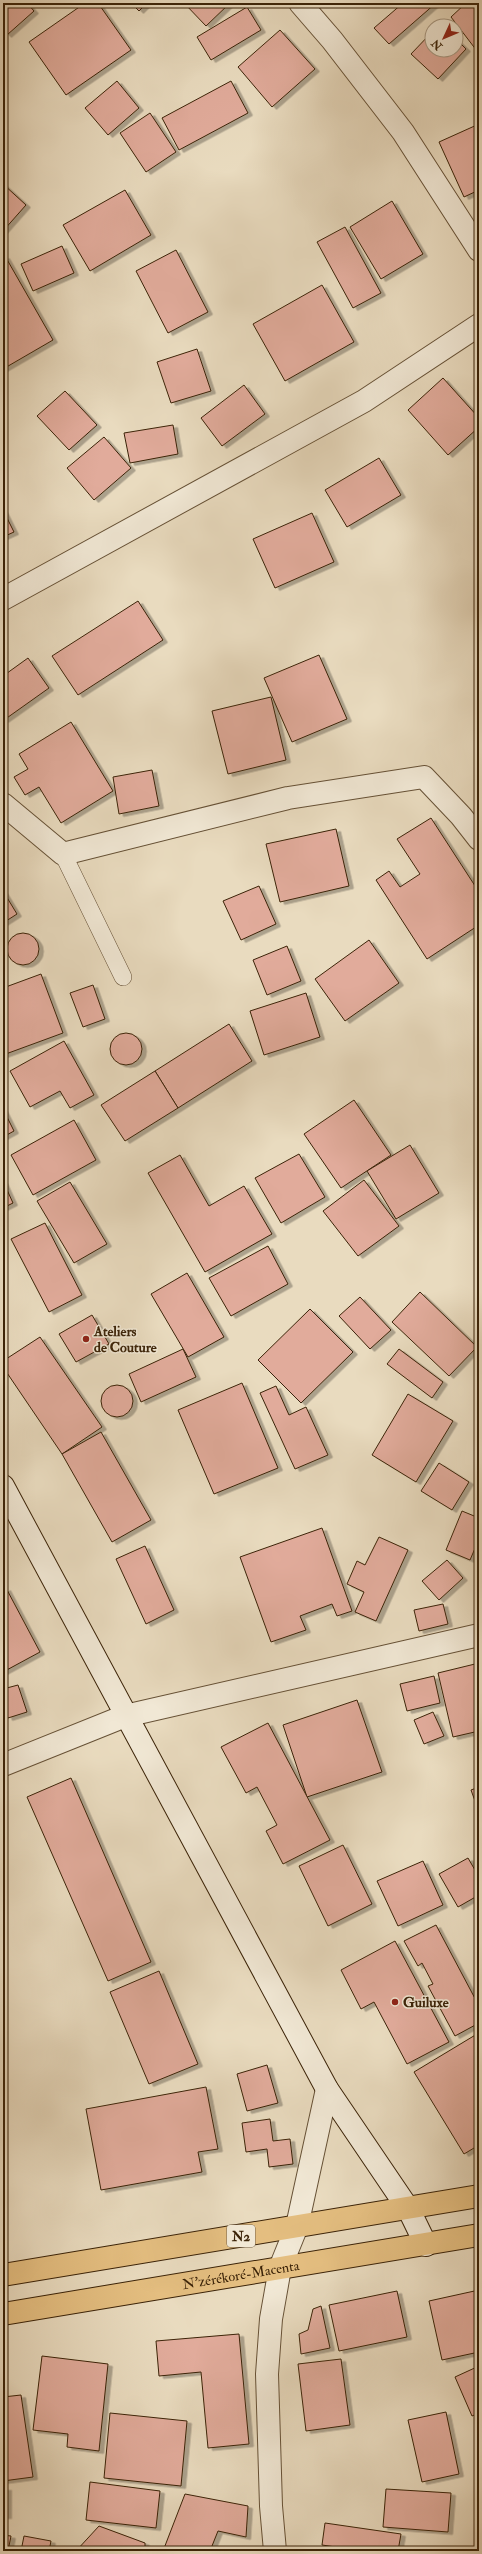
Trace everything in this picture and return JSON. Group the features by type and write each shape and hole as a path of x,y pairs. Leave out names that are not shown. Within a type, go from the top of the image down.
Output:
{"highway":[{"name":"N2","path":"3,2276 297,2226 409,2210 479,2196"},
{"name":"N'zérékoré-Macenta","path":"3,2314 479,2235"}],"street":[{"path":"300,3 332,40 403,132 479,250"},
{"path":"3,599 364,401 479,325"},
{"path":"3,804 63,854 288,798 424,777 461,816 479,839"},
{"path":"3,1486 326,2089 409,2210 426,2244"},
{"path":"3,1765 125,1716 479,1635"},
{"path":"275,2551 271,2506 267,2374 271,2319 280,2268 297,2226 326,2089"}],"lane":[{"path":"63,854 124,977"}],"building":[{"path":"3,3 27,3 34,11 7,35 3,31"},
{"path":"85,3 98,3 131,50 66,95 29,42"},
{"path":"131,3 147,3 139,11"},
{"path":"184,3 230,3 206,26"},
{"path":"403,3 436,3 389,44 374,28"},
{"path":"466,3 479,3 477,51 464,34 464,18 451,17"},
{"path":"247,7 261,30 211,60 197,37"},
{"path":"280,30 315,69 272,107 238,67"},
{"path":"424,40 424,58 458,58 438,79 411,54"},
{"path":"117,81 139,108 108,135 85,108"},
{"path":"231,81 248,113 179,150 162,118"},
{"path":"150,113 176,152 146,172 120,133"},
{"path":"479,124 479,190 464,197 439,142"},
{"path":"3,184 26,205 3,231"},
{"path":"125,190 151,235 90,271 63,225"},
{"path":"392,201 423,254 381,279 350,227"},
{"path":"345,227 381,293 353,308 317,242"},
{"path":"62,246 74,273 33,291 21,264"},
{"path":"176,250 208,312 168,333 136,271"},
{"path":"5,256 53,340 3,369 3,257"},
{"path":"322,285 354,342 285,381 253,324"},
{"path":"197,349 211,391 171,403 157,362"},
{"path":"443,378 479,418 479,427 448,455 408,410"},
{"path":"244,385 265,414 222,446 201,418"},
{"path":"65,391 97,425 69,450 37,416"},
{"path":"173,425 178,454 130,463 124,433"},
{"path":"104,437 131,468 94,500 67,468"},
{"path":"379,458 401,495 347,527 325,490"},
{"path":"3,510 14,532 3,537"},
{"path":"312,513 334,562 275,588 253,539"},
{"path":"138,601 163,640 78,695 52,656"},
{"path":"319,655 347,719 292,742 264,678"},
{"path":"28,658 49,688 4,720 3,676"},
{"path":"271,697 286,760 228,774 212,711"},
{"path":"71,722 113,791 61,823 39,787 25,795 14,777 28,769 19,754"},
{"path":"152,770 159,806 119,814 113,777"},
{"path":"431,818 479,892 479,925 427,959 376,880 389,871 400,887 420,874 397,839"},
{"path":"336,829 349,886 280,902 266,844"},
{"path":"259,886 276,924 241,940 223,901"},
{"path":"3,891 17,914 3,923"},
{"path":"23,933 29,934 36,940 39,949 38,955 32,962 23,965 17,964 10,958 7,949 8,943 14,936"},
{"path":"369,940 399,983 345,1021 315,979"},
{"path":"287,946 301,981 267,995 253,960"},
{"path":"41,974 63,1033 3,1055 3,988"},
{"path":"93,985 105,1019 83,1027 70,993"},
{"path":"306,993 320,1037 264,1055 250,1011"},
{"path":"229,1024 252,1061 178,1108 155,1071"},
{"path":"126,1033 132,1034 139,1040 142,1049 141,1055 135,1062 126,1065 120,1064 113,1058 110,1049 111,1043 117,1036"},
{"path":"64,1041 94,1095 70,1108 60,1091 30,1107 10,1071"},
{"path":"155,1071 178,1108 125,1141 101,1105"},
{"path":"354,1100 391,1155 341,1188 304,1134"},
{"path":"3,1109 14,1131 3,1137"},
{"path":"74,1120 96,1160 33,1195 11,1155"},
{"path":"476,1129 479,1129 479,1175 477,1175"},
{"path":"410,1145 439,1193 396,1219 367,1171"},
{"path":"299,1154 325,1197 281,1223 255,1178"},
{"path":"180,1155 209,1206 244,1186 272,1234 205,1272 148,1173"},
{"path":"364,1180 399,1226 358,1256 323,1211"},
{"path":"3,1181 13,1203 3,1208"},
{"path":"70,1182 107,1244 74,1263 37,1201"},
{"path":"45,1223 82,1295 49,1312 11,1239"},
{"path":"268,1246 288,1284 231,1316 209,1278"},
{"path":"187,1273 224,1337 188,1357 151,1294"},
{"path":"420,1292 477,1347 449,1376 392,1322"},
{"path":"360,1297 391,1330 370,1349 339,1316"},
{"path":"310,1309 353,1352 301,1403 258,1360"},
{"path":"92,1315 109,1344 76,1362 59,1334"},
{"path":"40,1337 102,1427 62,1454 3,1367 3,1361"},
{"path":"183,1349 196,1377 141,1402 129,1374"},
{"path":"399,1349 443,1382 432,1398 387,1364"},
{"path":"242,1383 278,1468 214,1494 178,1410"},
{"path":"117,1385 123,1386 130,1392 133,1401 132,1407 126,1414 117,1417 111,1416 104,1410 101,1401 102,1395 108,1388"},
{"path":"276,1386 289,1415 306,1407 328,1455 295,1469 260,1393"},
{"path":"408,1394 453,1421 416,1482 372,1455"},
{"path":"101,1432 151,1520 112,1542 62,1454"},
{"path":"439,1463 469,1482 452,1510 421,1491"},
{"path":"462,1511 479,1518 479,1539 470,1560 446,1550"},
{"path":"322,1528 352,1611 337,1616 332,1604 300,1616 306,1630 271,1642 240,1557"},
{"path":"379,1537 408,1550 376,1621 355,1612 364,1592 347,1584 357,1561 365,1565"},
{"path":"145,1546 174,1610 146,1624 116,1559"},
{"path":"447,1560 463,1578 439,1600 422,1581"},
{"path":"6,1588 40,1652 3,1672 3,1590"},
{"path":"443,1604 448,1624 419,1631 414,1610"},
{"path":"475,1664 479,1681 479,1731 453,1737 438,1673"},
{"path":"434,1676 440,1703 407,1711 400,1684"},
{"path":"18,1685 27,1712 8,1718 3,1704 3,1689"},
{"path":"357,1700 382,1772 307,1797 283,1725"},
{"path":"433,1712 444,1736 424,1744 414,1720"},
{"path":"268,1723 330,1840 283,1864 266,1831 277,1825 257,1787 246,1793 221,1747"},
{"path":"71,1778 151,1962 108,1981 27,1797"},
{"path":"479,1787 479,1812 471,1790"},
{"path":"343,1845 372,1904 328,1926 299,1866"},
{"path":"468,1858 479,1877 479,1895 458,1907 439,1874"},
{"path":"423,1861 443,1905 398,1926 377,1881"},
{"path":"436,1925 479,2006 479,2023 455,2036 428,1986 433,1984 422,1963 418,1966 404,1941"},
{"path":"395,1941 449,2042 407,2064 374,2002 361,2009 341,1970"},
{"path":"159,1971 198,2064 149,2084 110,1992"},
{"path":"477,2034 479,2145 464,2154 414,2072"},
{"path":"267,2065 278,2103 247,2111 237,2074"},
{"path":"206,2087 218,2149 198,2152 202,2172 101,2190 86,2109"},
{"path":"270,2119 273,2141 290,2139 293,2164 269,2167 267,2149 246,2152 242,2123"},
{"path":"479,2290 479,2352 442,2360 429,2301"},
{"path":"397,2291 407,2337 339,2351 329,2305"},
{"path":"321,2306 330,2348 301,2354 299,2334 308,2330 313,2309"},
{"path":"239,2334 249,2444 208,2448 201,2372 159,2376 156,2341"},
{"path":"42,2356 108,2364 99,2451 67,2447 68,2434 33,2430"},
{"path":"341,2359 350,2425 306,2431 298,2364"},
{"path":"479,2366 479,2413 472,2416 455,2377"},
{"path":"21,2395 33,2477 3,2481 3,2397"},
{"path":"446,2412 459,2474 422,2482 408,2420"},
{"path":"110,2413 187,2421 181,2486 104,2478"},
{"path":"90,2482 160,2491 156,2528 86,2520"},
{"path":"3,2488 7,2488 7,2516 3,2516"},
{"path":"386,2489 451,2493 448,2532 383,2527"},
{"path":"185,2494 248,2506 246,2537 218,2531 210,2551 163,2551"},
{"path":"325,2523 401,2534 398,2551 349,2551 349,2549 322,2545"},
{"path":"99,2526 145,2543 145,2551 76,2551"},
{"path":"3,2535 11,2536 8,2551 3,2551"},
{"path":"24,2536 51,2541 49,2551 21,2551"}],"place":[{"name":"Ateliers de Couture","path":"86,1339"},
{"name":"Guiluxe","path":"395,2002"}]}
